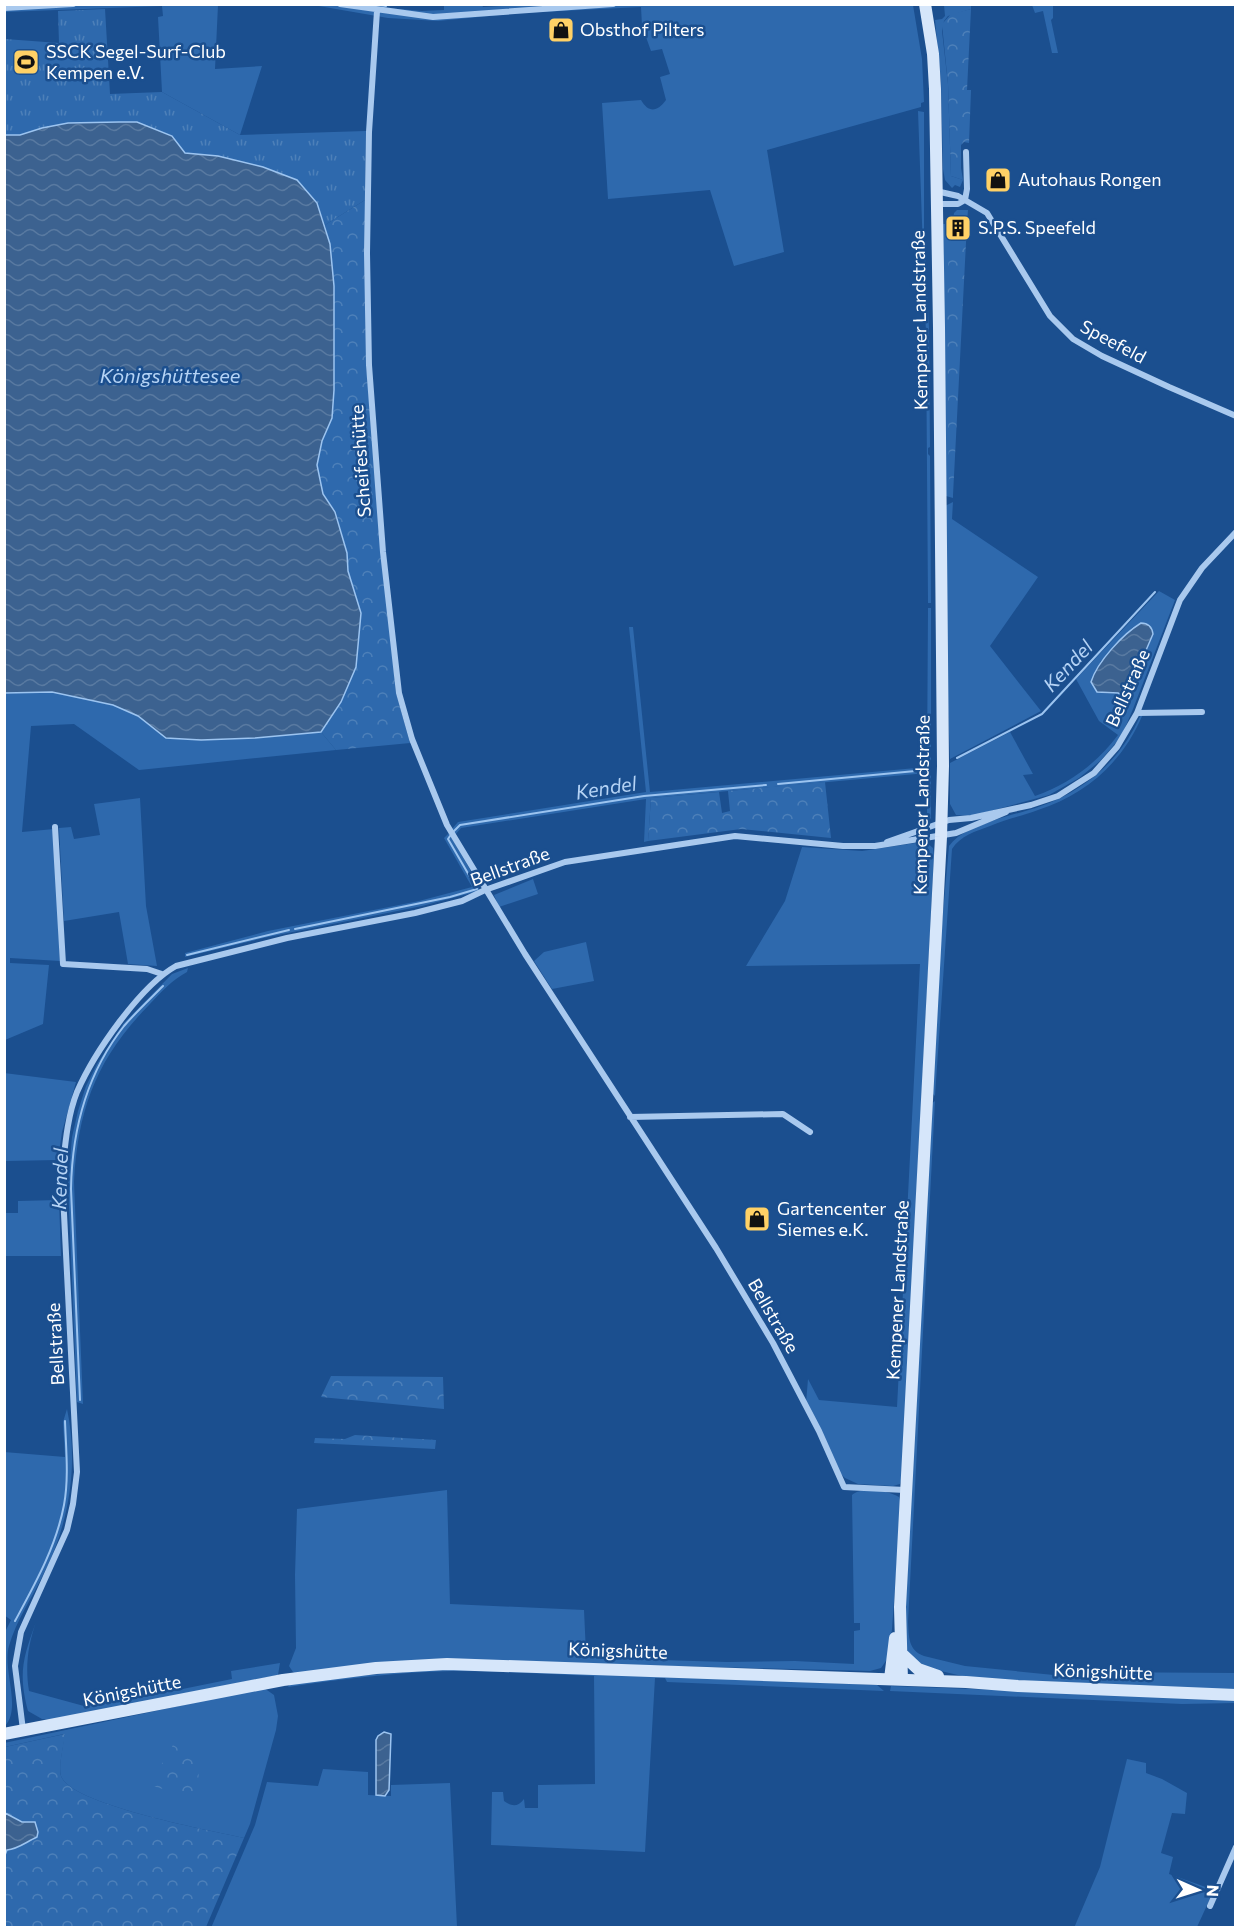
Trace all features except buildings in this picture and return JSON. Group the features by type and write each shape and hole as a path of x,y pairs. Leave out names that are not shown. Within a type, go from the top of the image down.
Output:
{"street":[{"path":"4,8 74,4"},
{"path":"340,4 433,17 613,4"},
{"name":"Kempener Landstraße","path":"896,1679 942,822 935,89 933,54 925,4"},
{"name":"Scheifeshütte","path":"377,10 369,132 367,253 369,365 383,552 399,693 412,739 447,825 493,904"},
{"path":"936,197 958,204 965,200 966,152"},
{"name":"Speefeld","path":"936,197 958,196 987,213 1050,316 1073,339 1160,383 1236,416"},
{"name":"Bellstraße","path":"23,1730 15,1666 21,1632 67,1530 77,1472 62,1174 67,1132 77,1094 97,1054 119,1022 162,974 177,966 287,938 415,913 462,901 485,890 565,862 735,836 843,846 875,846 956,833 1006,812 1058,796 1094,773 1117,747 1137,713 1180,600 1202,568 1236,532"},
{"path":"1137,713 1202,712"},
{"name":"Bellstraße","path":"875,846 942,822 1006,812"},
{"path":"55,827 63,964 147,969 162,974"},
{"name":"Bellstraße","path":"493,904 716,1248 772,1343 819,1431 844,1487 905,1490"},
{"path":"630,1117 783,1114 810,1132"},
{"name":"Kempener Landstraße","path":"896,1679 902,1654 900,1607"},
{"path":"902,1654 918,1669 928,1674 966,1682"},
{"name":"Königshütte","path":"4,1734 283,1680 376,1668 447,1664 896,1679 1236,1695"},
{"path":"1210,1906 1236,1846"}],"green space":[{"path":"444,4 482,5 483,7 536,4 913,5 922,59 924,102 921,103 921,107 767,150 784,252 734,266 710,190 608,199 602,103 641,100 650,109 657,109 666,100 660,77 670,74 662,49 651,51 642,26 641,7 520,13 438,21 388,18 313,5 386,5 387,8 422,11 444,10"},
{"path":"4,5 218,5 215,69 262,66 240,135 162,92 158,17 163,16 162,6 5,12"},
{"path":"944,5 971,5 971,9 948,16 944,21 942,31 948,84 951,176 963,180 960,187 955,185 952,188 945,180 943,169 941,81 935,20 945,16"},
{"path":"1032,5 1053,5 1051,20 1058,53 1052,53 1043,11 1035,13"},
{"path":"105,9 110,94 162,92 240,135 366,131 365,200 325,225 317,203 218,156 185,153 137,122 42,128 20,135 5,135 5,39 59,43 58,11"},
{"path":"971,9 967,90 971,90 969,143 964,142 961,145 963,180 951,176 948,84 942,24 951,14"},
{"path":"918,111 924,112 924,233 929,328 930,447 928,454 930,456 931,603 928,603 926,334"},
{"path":"365,200 366,364 396,693 410,743 336,750 321,732 341,702 348,571 347,553 336,512 323,494 317,465 322,441 332,418 330,244 325,225"},
{"path":"957,210 968,210 967,223 961,220 960,238 949,238 949,495 953,495 953,498 946,496 943,224 949,224 953,220"},
{"path":"961,219 967,223 953,495 949,495 947,311 949,237 960,238"},
{"path":"953,502 952,519 1038,577 990,646 1041,711 950,759 945,506"},
{"path":"1159,591 1175,600 1121,737 1100,761 1079,778 1049,795 972,816 956,815 950,804 950,763 1010,732 1033,774 1023,775 1035,796 1081,772 1110,745 1118,735 1099,721 1076,679","holes":["1141,623 1152,629 1153,635 1129,692 1102,693 1100,662 1133,627"]},
{"path":"928,608 931,608 931,818 927,822 927,773 651,798 648,841 644,842 646,799 461,828 455,835 452,829 458,822 646,792 629,627 633,627 650,792 927,767"},
{"path":"52,692 113,705 138,716 166,738 201,740 255,738 321,732 336,750 139,770 74,724 31,726 22,832 54,829 60,961 10,958 10,963 49,965 43,1024 5,1040 4,693"},
{"path":"1143,714 1135,731 1125,747 1101,774 1087,785 1056,803 974,832 964,837 952,849 935,1096 931,1092 937,978 949,846 969,830 1035,808 1087,782 1113,759 1124,745"},
{"path":"825,782 831,838 741,829 648,841 651,798 719,792 722,813 730,811 728,791"},
{"path":"140,798 146,906 157,966 128,964 119,912 64,921 59,828 71,827 74,839 100,835 94,804"},
{"path":"449,833 479,885 479,891 422,906 268,937 185,957 185,953 268,931 419,901 472,887 444,838"},
{"path":"926,842 933,848 934,855 902,1478 900,1484 893,1486 858,1484 845,1478 839,1472 806,1403 808,1379 819,1400 897,1407 920,964 746,966 785,901 802,847 862,851"},
{"path":"533,879 538,894 499,907 494,895"},
{"path":"586,942 594,981 552,989 534,961 544,952"},
{"path":"188,968 187,972 153,1000 116,1045 103,1065 94,1086 80,1131 74,1182 83,1404 77,1402 68,1183 72,1137 78,1111 86,1086 97,1064 123,1024 172,974"},
{"path":"4,1073 76,1082 62,1132 58,1160 5,1161"},
{"path":"935,1101 908,1622 912,1647 924,1656 965,1666 1084,1678 1084,1672 1235,1673 1235,1690 986,1679 924,1667 909,1654 904,1634 930,1105"},
{"path":"59,1200 61,1256 5,1256 5,1213 18,1213 18,1201"},
{"path":"331,1376 443,1377 444,1409 321,1397"},
{"path":"67,1409 72,1473 65,1515 52,1556 9,1646 8,1666 12,1709 5,1726 5,1632 11,1620 4,1615 4,1452 65,1457 63,1422"},
{"path":"355,1435 436,1440 435,1449 314,1443 315,1438 345,1439"},
{"path":"447,1490 450,1604 584,1610 586,1653 659,1657 661,1660 854,1664 854,1631 860,1630 860,1623 854,1623 852,1495 868,1490 894,1495 899,1497 901,1504 888,1658 881,1668 870,1671 509,1662 296,1674 293,1672 289,1666 296,1648 297,1509"},
{"path":"36,1622 28,1656 29,1691 84,1706 138,1696 138,1698 232,1679 231,1671 280,1663 278,1675 51,1720 42,1719 28,1711 23,1686 25,1656"},
{"path":"485,1669 877,1685 884,1691 667,1682 665,1678 655,1678 645,1852 491,1845 492,1792 503,1792 504,1801 510,1804 517,1805 524,1799 525,1808 538,1808 538,1785 595,1784 594,1676 452,1671 370,1676 288,1687 290,1684 363,1676 436,1670"},
{"path":"891,1686 1235,1699 1236,1703 1182,1704 890,1691"},
{"path":"264,1688 274,1695 278,1716 250,1824 244,1838 115,1807 70,1787 60,1772 64,1734 5,1747 4,1743"},
{"path":"65,1734 60,1772 70,1787 115,1807 244,1838 206,1927 5,1927 4,1855 6,1850 18,1847 37,1837 35,1822 22,1822 5,1813 5,1747"},
{"path":"173,1745 190,1755 198,1765 196,1797 153,1786 154,1777"},
{"path":"1127,1759 1146,1763 1146,1773 1187,1793 1185,1814 1172,1813 1161,1853 1173,1857 1169,1874 1214,1890 1197,1927 1074,1928 1100,1867"},
{"path":"323,1769 368,1772 368,1795 391,1796 391,1785 450,1783 457,1927 211,1928 255,1825 267,1782 318,1786"}],"water":[{"name":"Königshüttesee","path":"137,122 172,136 185,153 218,156 263,167 297,180 317,203 330,244 334,286 334,390 332,418 322,441 317,465 323,494 335,512 347,553 348,571 361,613 356,667 341,702 321,732 255,738 201,740 166,738 138,716 113,705 52,692 5,693 5,135 20,135 68,123"},
{"path":"1141,623 1150,626 1153,634 1126,697 1118,693 1097,692 1091,682 1099,666 1119,641"},
{"path":"384,1732 391,1734 389,1790 385,1796 376,1795 376,1740"},
{"path":"5,1813 22,1822 35,1822 38,1832 37,1837 7,1850 5,1855"}],"waterway":[{"path":"375,4 386,6"},
{"path":"483,5 499,4"},
{"name":"Kendel","path":"957,758 1042,714 1155,592"},
{"name":"Kendel","path":"778,784 926,770"},
{"name":"Kendel","path":"454,831 460,825 644,796 766,785"},
{"name":"Kendel","path":"295,929 450,897 477,889 448,839 450,836"},
{"name":"Kendel","path":"187,955 289,930"},
{"name":"Kendel","path":"80,1400 71,1189 78,1124 91,1083 111,1044 124,1026 163,986"},
{"name":"Kendel","path":"15,1621 44,1565 60,1521 66,1484 65,1421"}],"place":[{"name":"Obsthof Pilters","path":"561,30"},
{"name":"SSCK Segel-Surf-Club Kempen e.V.","path":"26,62"},
{"name":"Autohaus Rongen","path":"998,180"},
{"name":"S.P.S. Speefeld","path":"958,228"},
{"name":"Gartencenter Siemes e.K.","path":"757,1219"}]}
